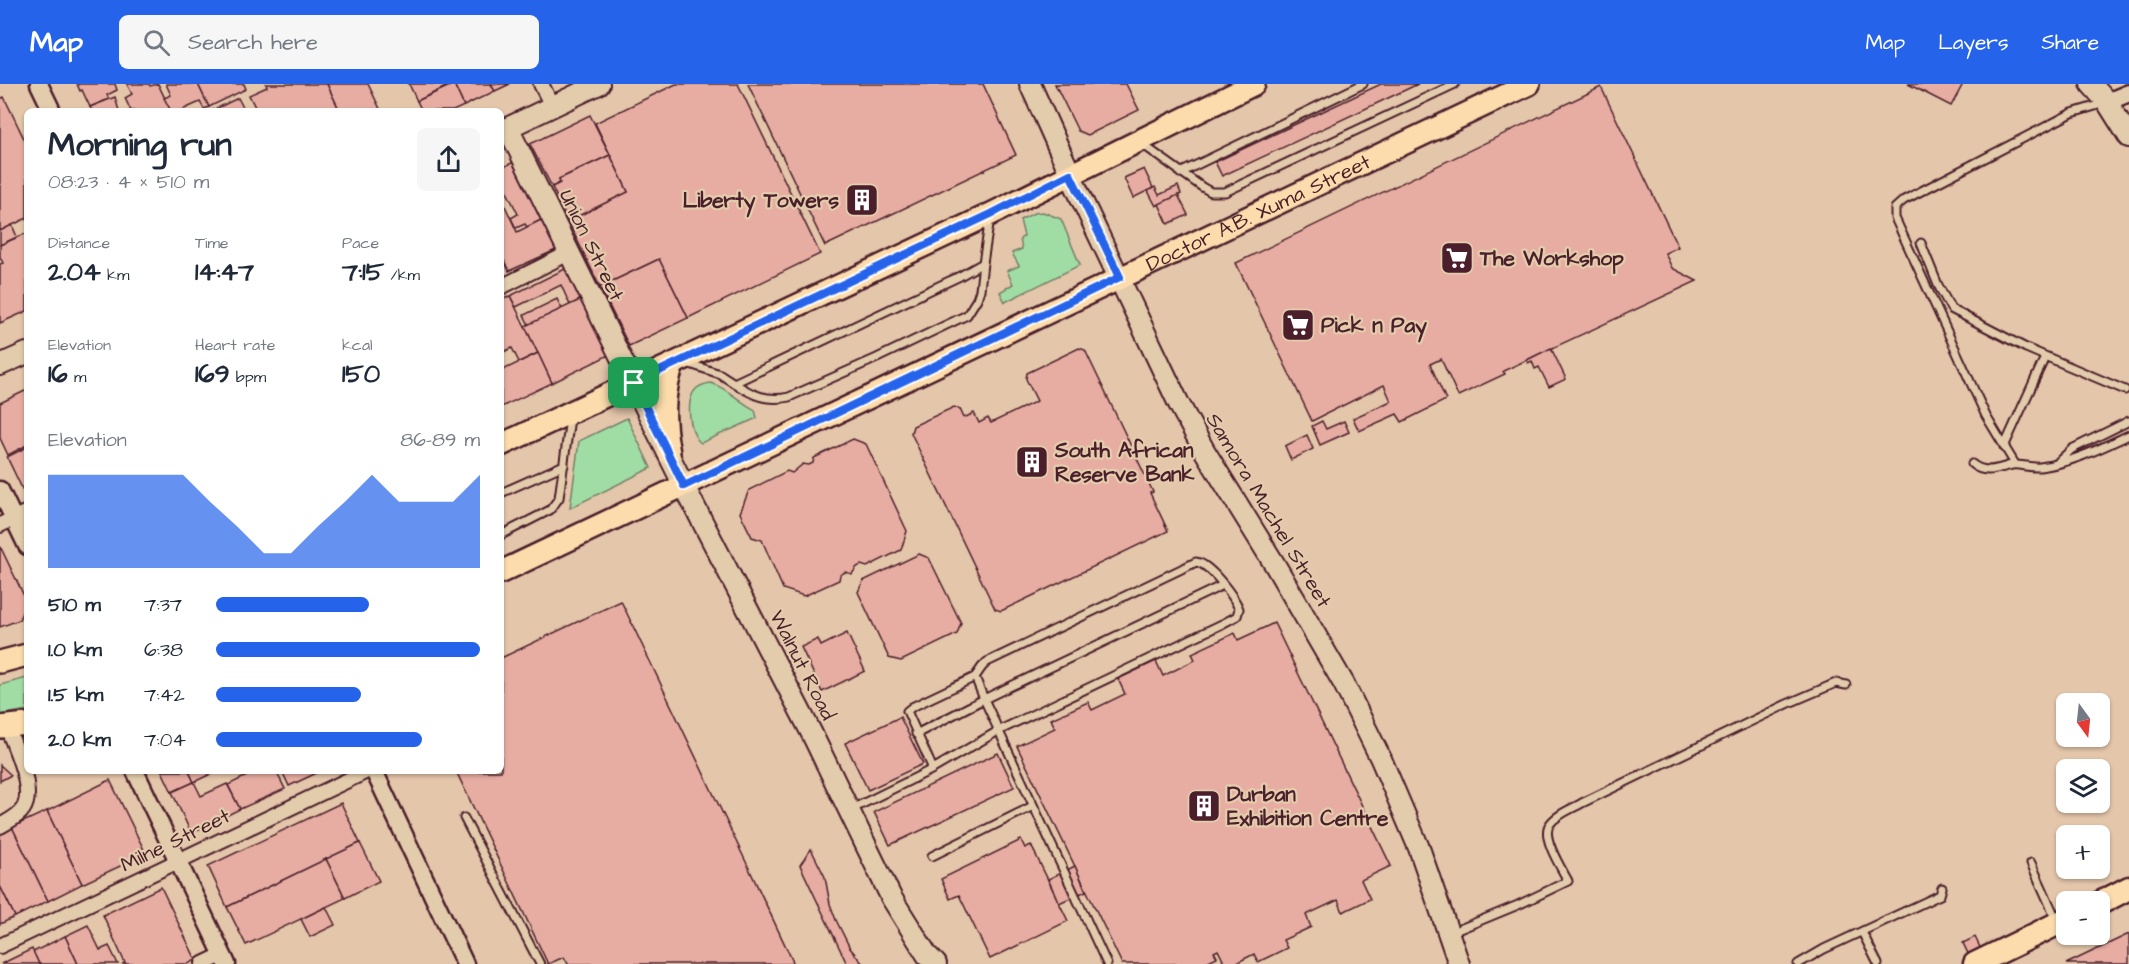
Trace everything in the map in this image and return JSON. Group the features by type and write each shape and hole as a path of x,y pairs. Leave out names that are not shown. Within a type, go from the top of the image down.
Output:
{"highway":[{"path":"2110,898 2129,888"},
{"path":"1975,964 2056,924"}],"main road":[{"path":"504,129 598,84"},
{"name":"Samora Machel Street","path":"1030,84 1179,404 1203,450 1275,565 1344,684 1381,759 1419,848 1460,964"},
{"path":"504,444 991,214 1254,84"},
{"name":"Doctor A.B. Xuma Street","path":"504,572 1529,84"},
{"path":"2091,84 2107,102 2129,137"},
{"name":"Union Street","path":"504,129 570,253 634,383"},
{"path":"0,365 24,354"},
{"path":"669,453 664,416 665,394 677,363"},
{"name":"Walnut Road","path":"634,383 891,897 927,954 936,964"},
{"path":"0,662 24,656"}],"street":[{"path":"39,84 51,108"},
{"path":"541,84 552,106"},
{"path":"2107,102 2129,93"},
{"path":"504,286 570,253"},
{"path":"0,490 24,540"},
{"path":"11,726 24,773"},
{"path":"0,826 21,813 27,802 24,774"},
{"path":"136,774 225,959 203,964"},
{"name":"Milne Street","path":"0,946 361,774"},
{"path":"375,774 465,964"}],"lane":[{"path":"1180,173 1363,84"},
{"path":"1138,141 1180,173 1211,192 1225,192 1455,84"},
{"path":"2015,464 1986,416 1895,218 1895,208 1904,200 2072,113 2107,102"},
{"path":"677,363 720,374 762,399 777,400 789,397 919,339 967,315 977,299 986,231 991,214"},
{"path":"1921,243 1938,285 1951,309 2045,357 2125,390"},
{"path":"734,383 983,263"},
{"path":"2004,447 2045,357"},
{"path":"504,533 550,510 559,498 571,412"},
{"path":"2057,463 2072,449 2129,421"},
{"path":"1972,464 1985,470 2015,464 2028,467 2042,466 2076,458 2129,435"},
{"path":"504,492 564,465"},
{"path":"849,811 933,769 998,731 1237,616 1239,609 1237,603 1211,570 1203,563 1196,562 987,662 975,676 912,706 907,711 933,769"},
{"path":"916,734 1223,585"},
{"path":"975,676 998,731 1107,964"},
{"path":"1450,933 1568,881 1547,836 1549,824 1557,817 1787,704 1836,683 1846,685"},
{"path":"933,856 1033,806"},
{"path":"464,818 540,964"},
{"path":"2031,863 2056,908"},
{"path":"1798,964 1824,949 1940,895 1942,888"},
{"path":"1862,932 1878,964"}],"green space":[{"path":"1043,212 1061,219 1080,265 1005,302 1000,292 1013,284 1007,271 1019,266 1012,253 1022,249 1020,239 1024,236 1020,220 1034,213"},
{"path":"710,383 721,387 755,410 757,418 701,443 691,425 690,401 696,389"},
{"path":"627,418 651,468 570,508 579,441"},
{"path":"24,679 24,711 0,715 0,685"}],"building":[{"path":"77,84 115,84 117,90 107,95 109,99 90,107"},
{"path":"127,84 149,84 150,86 158,84 170,108 130,108 125,98 132,94"},
{"path":"166,84 198,84 209,107 203,108 200,102 187,108 169,108 164,98 171,95"},
{"path":"198,84 244,84 246,89 209,107"},
{"path":"266,84 327,84 339,108 256,108 249,95 267,87"},
{"path":"327,84 368,84 380,108 339,108"},
{"path":"409,84 452,84 417,101"},
{"path":"454,84 464,106 420,108 417,101"},
{"path":"454,84 491,84 495,91 464,106"},
{"path":"491,84 510,84 495,91"},
{"path":"676,84 738,84 820,254 688,318 659,259 600,287 568,221 628,192 595,123"},
{"name":"Liberty Towers","path":"748,84 983,84 1016,155 825,246"},
{"path":"1055,84 1126,84 1139,110 1088,135 1078,131"},
{"path":"1381,84 1418,84 1222,176 1215,162"},
{"path":"1908,84 1963,84 1951,106"},
{"name":"The Workshop","path":"1601,87 1678,247 1665,253 1672,268 1697,281 1503,371 1505,374 1458,396 1441,359 1430,364 1446,400 1402,422 1397,414 1359,431 1353,418 1391,401 1384,385 1312,421 1236,263"},
{"path":"4,97 24,139 24,219 0,231 0,99"},
{"path":"115,97 118,108 90,108"},
{"path":"238,98 243,108 217,108"},
{"path":"590,115 610,155 559,179 560,183 552,187 530,144"},
{"path":"610,155 628,192 568,221 552,187 560,183 559,179"},
{"path":"516,161 543,219 527,227 525,224 516,228 511,218 518,214 504,188 504,167"},
{"path":"1144,169 1153,188 1133,198 1124,178"},
{"path":"1178,186 1181,194 1156,206 1148,191 1155,187 1159,195"},
{"path":"1178,195 1188,215 1168,224 1159,204"},
{"path":"504,204 517,232 543,219 558,249 509,271 504,260"},
{"path":"12,225 17,237 0,245 0,231"},
{"path":"24,234 24,312 0,323 0,264 3,263 0,257 0,245"},
{"path":"659,259 688,318 629,346 600,287"},
{"path":"567,268 582,299 570,305 561,285 516,307 510,296"},
{"path":"510,296 538,353 519,362 512,348 504,352 504,299"},
{"path":"557,299 562,309 529,325 524,315"},
{"path":"582,299 609,355 552,383 525,326"},
{"name":"South African Reserve Bank","path":"1079,348 1085,350 1153,492 1150,493 1168,531 1001,611 995,609 911,433 913,426 954,407 960,409 964,418 974,413 979,423 988,418 991,423 1037,401 1026,379 1027,373"},
{"path":"1551,348 1566,379 1549,387 1539,367 1535,369 1532,361 1528,363 1527,360"},
{"path":"538,353 552,383 504,406 504,370"},
{"path":"24,391 24,447 8,455 0,438 0,403"},
{"path":"1322,421 1326,429 1344,421 1349,432 1320,445 1312,426"},
{"path":"1307,435 1313,449 1291,460 1285,446"},
{"path":"853,439 866,444 907,531 901,550 867,567 861,565 852,574 845,572 840,575 839,580 804,596 783,589 762,540 752,537 740,513 749,490 787,471 792,473 803,464 809,465 813,463 814,458"},
{"path":"24,448 24,493 7,457"},
{"path":"0,546 24,596 24,608 19,620 0,627"},
{"path":"919,554 929,558 961,623 957,634 901,661 889,658 858,592 863,581"},
{"path":"621,601 794,964 568,964 564,957 548,964 457,774 504,774 504,657"},
{"name":"Durban Exhibition Centre","path":"1274,623 1391,866 1361,880 1370,899 1343,912 1338,900 1306,915 1311,927 1283,940 1287,948 1258,962 1254,954 1234,964 1225,964 1218,950 1214,952 1217,957 1202,964 1122,964 1017,746 1055,728 1051,719 1088,702 1092,710 1125,694 1118,679 1156,661 1163,676 1195,660 1192,653 1235,633 1238,640"},
{"path":"847,633 865,671 822,692 801,647 818,639 821,646"},
{"path":"900,717 923,764 868,790 845,743"},
{"path":"998,753 1014,787 890,845 874,812"},
{"path":"0,765 11,775 0,781"},
{"path":"163,774 190,774 194,782 172,792"},
{"path":"190,774 211,774 194,782"},
{"path":"251,774 278,774 285,789 240,809 228,785"},
{"path":"283,774 315,774 289,786"},
{"path":"110,780 146,854 82,884 47,811"},
{"path":"194,782 201,796 227,784 240,809 191,833 172,792"},
{"path":"341,803 360,843 227,907 208,866"},
{"path":"47,811 82,884 48,901 12,827"},
{"path":"12,827 48,901 15,917 0,886 0,833"},
{"path":"1021,840 1025,848 1031,845 1068,921 990,959 959,895 950,899 941,879"},
{"path":"360,843 379,881 345,898 326,859"},
{"path":"811,849 825,877 830,904 836,920 850,948 863,964 847,964 800,865"},
{"path":"326,859 345,898 246,945 227,907"},
{"path":"1075,866 1086,891 1059,903 1048,879"},
{"path":"0,886 15,917 0,924"},
{"path":"161,887 196,960 188,964 122,964 125,963 103,915"},
{"path":"326,907 335,925 310,937 301,919"},
{"path":"88,925 100,950 109,946 118,964 78,964 65,936"},
{"path":"2129,934 2129,964 2066,964 2110,945"},
{"path":"65,936 78,964 39,964 33,952"},
{"path":"1975,937 1988,964 1973,964 1963,943"},
{"path":"32,949 39,964 1,964"}],"place":[{"name":"Liberty Towers","path":"862,200"},
{"name":"The Workshop","path":"1457,258"},
{"name":"Pick n Pay","path":"1298,325"},
{"name":"South African Reserve Bank","path":"1032,462"},
{"name":"Durban Exhibition Centre","path":"1204,806"}],"route":[{"path":"1070,174 1120,277 684,486 634,383 991,214 1070,174"}]}
